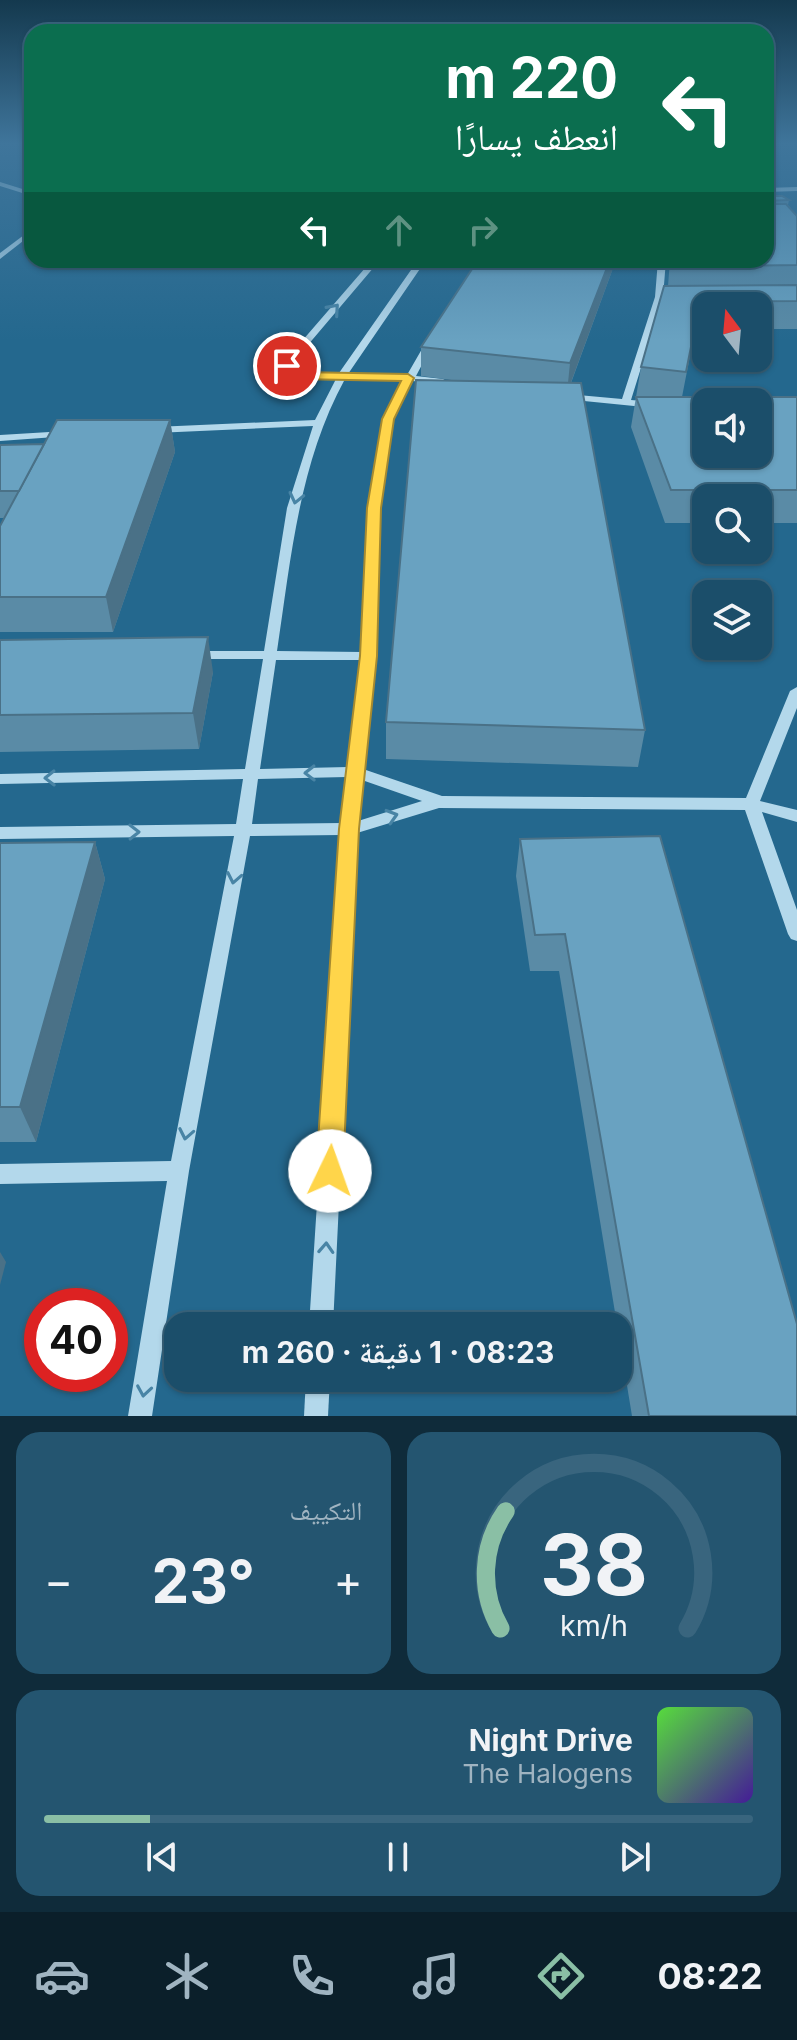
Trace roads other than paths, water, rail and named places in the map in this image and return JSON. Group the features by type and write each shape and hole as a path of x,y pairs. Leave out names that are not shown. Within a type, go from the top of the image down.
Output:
{"street":[{"path":"0,257 24,238"},
{"path":"369,268 287,366 287,372 296,375 408,378 455,383"},
{"path":"140,1416 179,1171 243,830 293,508 318,423 341,377 416,268"},
{"path":"625,403 659,297 661,268"},
{"path":"659,297 674,297"},
{"path":"322,1312 349,829 368,656 374,508 388,419 432,339"},
{"path":"563,396 665,406"},
{"path":"137,431 318,423"},
{"path":"0,438 77,434"},
{"path":"181,655 368,656"},
{"path":"797,691 751,804 797,934"},
{"path":"0,779 356,772 439,802"},
{"path":"0,833 349,829 439,802 751,804 797,816"},
{"path":"0,1174 179,1171"},
{"path":"316,1416 317,1392"}]}
